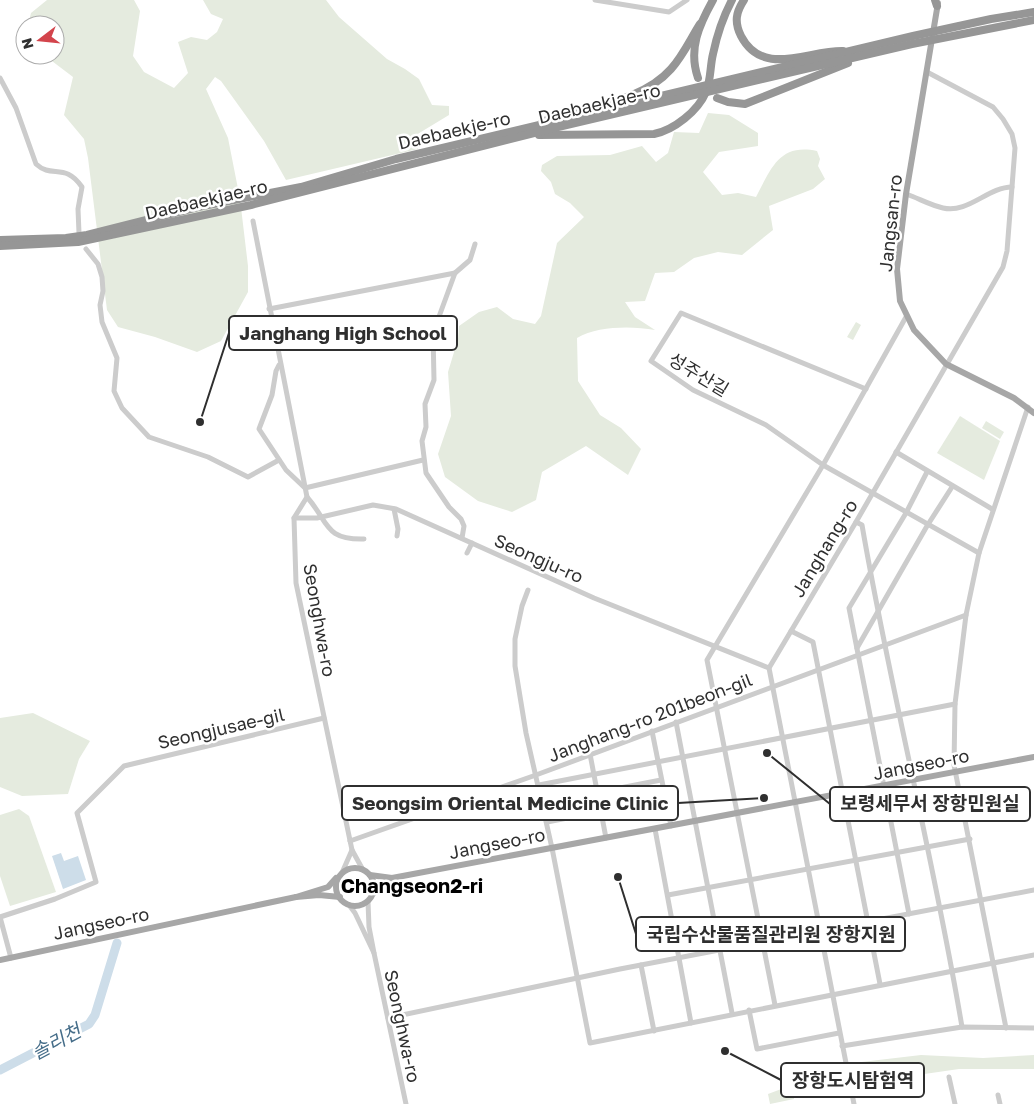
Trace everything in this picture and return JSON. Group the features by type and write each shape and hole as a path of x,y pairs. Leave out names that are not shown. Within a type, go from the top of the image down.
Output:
{"highway":[{"path":"524,132 559,114 632,96 652,86 671,69 713,0"},
{"path":"524,132 654,134 671,129 703,98 709,80 716,42 725,14 732,0"},
{"path":"744,0 738,10 736,22 746,44 762,57 788,60 834,51 855,51"},
{"path":"912,40 990,19 1034,12"},
{"path":"912,40 1034,20"},
{"path":"698,78 693,54 700,24"},
{"name":"Daebaekje-ro","path":"0,240 58,239 87,235 198,207 301,187 396,159 524,132 855,51 912,40"},
{"name":"Daebaekjae-ro","path":"0,246 46,246 88,240 251,205 524,132 862,57 912,40"},
{"path":"717,98 737,103 756,101 862,57"}],"main road":[{"name":"Jangsan-ro","path":"937,2 906,194 897,269 900,301 906,317 919,336 946,364 1028,407 1034,413"},
{"name":"Jangseo-ro","path":"392,878 1034,757"},
{"path":"296,897 328,887 338,877 352,868 392,878"},
{"path":"370,874 374,893"},
{"path":"338,877 337,894 348,905 357,907 368,902 374,893 392,878"},
{"path":"296,897 319,895 340,897"},
{"name":"Jangseo-ro","path":"0,960 296,897"}],"street":[{"path":"596,0 669,12 687,0"},
{"name":"Janghang-ro","path":"769,668 856,522 1003,266 1007,251 1015,144 1003,119 986,102 927,72"},
{"path":"0,78 16,108 36,164 40,168 50,171 63,171 75,177 82,187 78,209 79,233"},
{"path":"906,194 944,208 957,208 992,191 1012,187"},
{"path":"253,221 307,498 332,533 340,537 364,539"},
{"path":"462,538 464,526 426,473 423,460 425,404 434,380 433,333 455,273 470,260 475,244"},
{"path":"86,249 98,264 102,277 100,305 102,322 117,358 114,391 122,408 136,424 149,437 208,457 248,477 279,460"},
{"path":"269,309 455,273"},
{"name":"성주산길","path":"866,389 681,313 651,361 693,390 766,426 823,465 979,554"},
{"path":"774,1005 708,660 714,646 823,465 906,317"},
{"path":"280,365 276,372 272,395 259,429 286,470 305,488"},
{"path":"1006,1028 970,839 955,772 955,704 966,615 979,554 992,509 1028,407"},
{"path":"896,452 952,487 992,509"},
{"path":"305,488 423,460"},
{"path":"909,914 848,608 906,513 927,472"},
{"path":"858,652 910,555 952,487"},
{"path":"294,518 307,498"},
{"name":"Seongju-ro","path":"294,518 321,517 373,505 394,509 472,542 594,598 769,668"},
{"path":"394,509 398,529 397,536"},
{"name":"Seonghwa-ro","path":"294,518 296,583 352,850 363,870"},
{"path":"856,522 862,525 898,715 941,908 962,1027"},
{"path":"467,553 472,542"},
{"path":"528,590 518,626 515,666 526,733 547,822 590,1042 953,969 1034,955"},
{"name":"Janghang-ro 201beon-gil","path":"350,841 536,775 774,685 819,670 858,652 885,646 966,615"},
{"path":"791,631 813,642 880,984"},
{"path":"769,668 774,685 854,1104"},
{"path":"539,785 955,704"},
{"name":"Seongjusae-gil","path":"0,917 55,899 96,882 77,813 124,766 324,718"},
{"path":"676,722 732,1013"},
{"path":"652,731 671,826"},
{"path":"590,754 606,838"},
{"path":"542,803 661,780"},
{"path":"547,822 665,799"},
{"path":"655,829 691,1023"},
{"path":"668,895 896,851 970,839"},
{"path":"338,877 352,850"},
{"path":"388,1018 641,965 1034,890"},
{"path":"368,902 369,927 374,953"},
{"path":"348,905 355,913 374,953"},
{"path":"0,917 11,958"},
{"name":"Seonghwa-ro","path":"374,953 406,1104"},
{"path":"641,965 654,1030"},
{"path":"749,1010 757,1049 839,1033"},
{"path":"842,1046 962,1027 1034,1028"},
{"path":"949,1077 955,1104"},
{"path":"998,1095 1000,1104"}],"shaded area":[{"path":"47,0 134,0 140,11 133,56 144,72 174,88 188,73 178,42 191,37 207,40 217,32 223,19 211,14 203,0 326,0 339,17 387,59 419,79 432,105 449,106 449,115 416,135 418,149 286,180 264,141 221,81 215,77 206,89 228,138 240,199 248,266 248,292 221,341 197,352 155,337 118,327 107,310 84,139 64,115 73,77 57,65 65,65 65,15 30,15"},
{"path":"708,113 729,115 758,133 758,146 719,152 703,172 722,195 738,193 756,197 778,160 794,151 817,151 820,159 818,166 825,179 813,189 769,206 773,230 742,255 718,252 694,258 674,272 655,273 645,301 625,302 635,317 655,330 636,328 605,329 577,338 578,381 600,415 621,428 641,449 628,475 586,446 542,472 536,500 512,512 478,501 445,477 438,454 451,416 448,372 458,339 459,326 479,312 497,307 513,319 535,324 541,316 557,243 584,217 570,203 555,194 551,182 541,171 542,165 557,156 610,155 642,146 656,162 668,153 674,132 699,133"},
{"path":"856,322 861,325 853,340 847,337"},
{"path":"960,416 1000,441 984,480 937,453"},
{"path":"986,421 1004,432 1000,439 982,428"},
{"path":"33,713 90,741 79,759 68,794 22,796 0,787 0,718"},
{"path":"19,809 29,816 56,892 10,906 0,876 0,815"},
{"path":"921,1055 983,1058 1034,1055 1034,1069 959,1069 883,1080 878,1087 871,1085 868,1071 856,1073 853,1063"},
{"path":"792,1085 794,1099 770,1104 768,1094"}],"water":[{"path":"61,853 64,861 78,856 86,880 63,889 52,856"}],"waterway":[{"name":"솔리천","path":"0,1070 89,1024 95,1015 117,943"}],"place":[{"name":"Janghang High School","path":"200,422"},
{"name":"보령세무서 장항민원실","path":"767,753"},
{"name":"Seongsim Oriental Medicine Clinic","path":"764,798"},
{"name":"국립수산물품질관리원 장항지원","path":"618,877"},
{"name":"장항도시탐험역","path":"725,1051"}],"district":[{"name":"Changseon2-ri","path":"412,885"}]}
